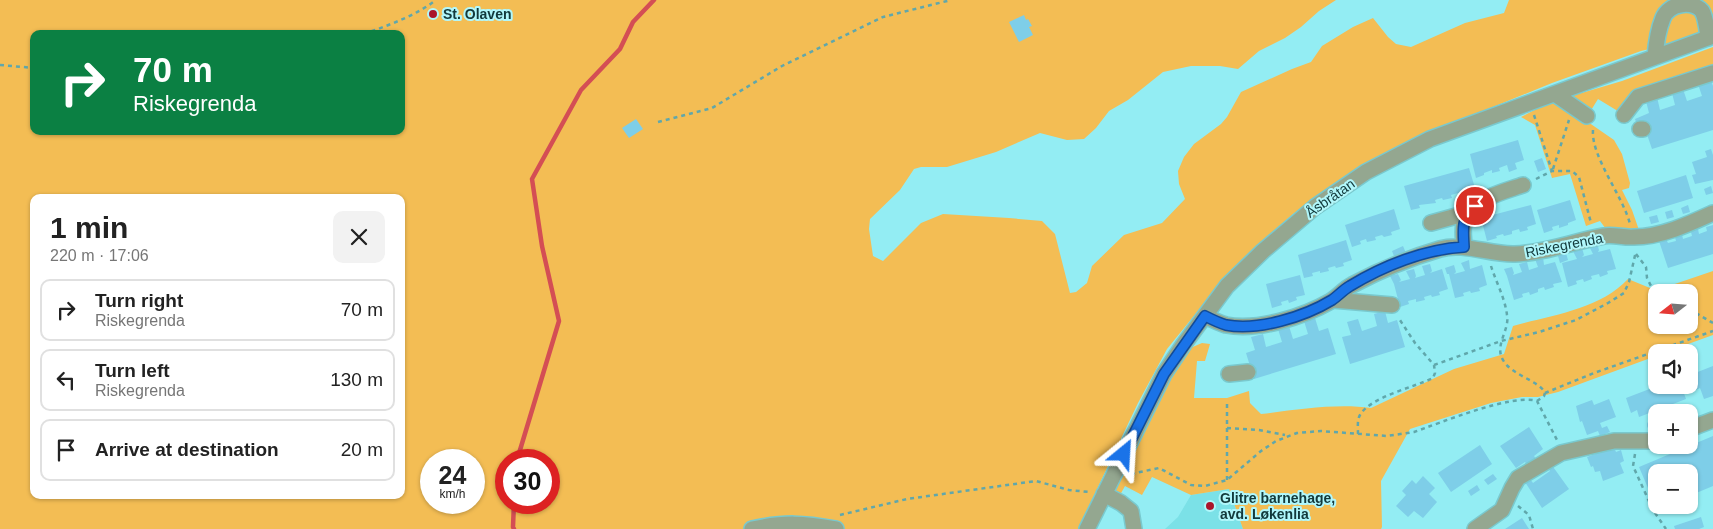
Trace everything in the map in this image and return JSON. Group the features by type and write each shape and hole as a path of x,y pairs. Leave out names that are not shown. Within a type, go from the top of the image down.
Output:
{"street":[{"path":"1655,57 1657,36 1663,18 1674,5 1687,2 1696,5 1702,12 1711,37"},
{"name":"Åsbråtan","path":"1087,529 1164,374 1205,316 1227,286 1263,250 1315,207 1366,172 1430,139 1711,37"},
{"path":"1624,115 1638,97 1713,73"},
{"path":"1555,94 1591,121"},
{"path":"1464,247 1463,225 1467,215 1475,206 1490,197 1524,185"},
{"name":"Riskegrenda","path":"1205,316 1224,324 1243,326 1282,321 1308,312 1333,300 1348,287 1374,273 1406,260 1442,249 1464,247 1504,254 1525,254 1606,235 1634,237 1654,235 1713,212"},
{"path":"1431,223 1460,215 1467,215"},
{"path":"1333,300 1392,306"},
{"path":"1228,374 1248,372"},
{"path":"1698,426 1713,420"},
{"path":"1475,529 1502,510 1518,478 1561,453 1614,441 1648,441"},
{"path":"1104,494 1121,503 1130,512 1134,529"},
{"path":"752,529 775,524 835,523"}],"path":[{"path":"376,30 393,24 427,7 436,0"},
{"path":"658,122 712,108 782,66 883,17 952,0"},
{"path":"0,65 30,68"},
{"path":"1530,103 1552,171"},
{"path":"1552,171 1573,106"},
{"path":"1434,365 1501,341 1539,332 1576,320 1624,292 1629,282 1636,254 1634,237 1627,212 1595,145 1591,121"},
{"path":"1524,185 1552,171 1572,171 1579,177 1595,238"},
{"path":"1488,252 1488,260 1507,315 1507,326 1501,341 1500,352 1503,361 1521,376 1543,387 1546,393"},
{"path":"1636,254 1646,267 1647,278 1650,284"},
{"path":"1358,434 1359,416 1366,407 1408,387 1433,378 1435,373 1434,365 1401,324 1392,306"},
{"path":"1698,314 1713,323"},
{"path":"1537,401 1546,393 1594,373 1713,331"},
{"path":"1116,470 1131,474 1158,468 1191,485 1205,486 1227,480 1260,451 1296,432 1321,431 1387,436 1402,435 1491,406 1530,399 1537,401 1555,436 1561,453"},
{"path":"1227,402 1227,480"},
{"path":"1227,428 1259,430 1286,436"},
{"path":"1638,441 1633,466 1653,510 1666,529"},
{"path":"835,523 908,499 1036,481 1069,490 1104,494"},
{"path":"1506,500 1529,515 1533,529"}],"shaded area":[{"path":"0,0 1336,0 1285,38 1259,51 1238,69 1220,66 1191,66 1163,72 1128,100 1109,111 1096,128 1084,139 1067,140 1040,133 996,152 947,167 921,167 914,169 900,190 870,219 869,229 873,256 883,261 921,223 943,214 1042,221 1055,234 1070,293 1076,292 1087,283 1092,266 1124,235 1162,223 1185,199 1179,184 1178,171 1184,157 1194,144 1221,124 1241,92 1311,62 1322,46 1353,27 1373,18 1396,44 1411,47 1465,23 1504,13 1509,0 1713,0 1713,27 1697,35 1641,51 1552,83 1424,135 1347,177 1293,214 1251,251 1206,301 1167,349 1138,403 1078,529 0,529"},
{"path":"1713,47 1713,70 1621,113 1598,99 1585,120 1614,140 1622,154 1630,183 1629,188 1622,190 1632,210 1640,233 1609,233 1600,221 1586,226 1570,174 1552,178 1535,125 1521,117 1548,103 1622,81"},
{"path":"1713,271 1713,335 1688,344 1648,344 1648,359 1558,392 1538,397 1522,397 1491,403 1410,429 1381,481 1381,529 1243,529 1229,489 1191,495 1152,477 1142,495 1125,486 1120,495 1113,492 1163,391 1188,349 1202,343 1210,344 1205,361 1197,361 1194,398 1227,398 1249,391 1250,403 1261,414 1344,406 1371,408 1454,369 1504,354 1513,326 1589,305 1603,298 1628,279 1648,287 1648,334 1698,334 1698,284 1675,284"},
{"name":"Glitre barnehage, avd. Løkenlia","path":"1229,489 1243,529 1165,529 1178,517 1191,495"}],"building":[{"path":"1024,15 1032,26 1029,27 1033,35 1019,42 1009,22"},
{"path":"1711,80 1713,86 1713,130 1652,149 1643,123 1637,125 1635,119 1649,113 1646,101 1657,97 1660,110 1675,105 1672,93 1683,89 1687,101 1702,96 1698,84"},
{"path":"636,119 643,129 629,138 622,128"},
{"path":"1518,140 1524,160 1515,163 1517,169 1509,172 1507,165 1499,168 1500,171 1492,173 1492,170 1476,178 1470,154"},
{"path":"1711,149 1713,155 1713,180 1695,184 1692,175 1696,174 1692,162 1707,157 1705,151"},
{"path":"1542,158 1546,169 1538,172 1534,161"},
{"path":"1469,168 1475,188 1466,190 1467,193 1451,195 1452,198 1435,200 1436,203 1419,205 1420,208 1411,210 1404,186"},
{"path":"1686,175 1693,198 1644,213 1637,191"},
{"path":"1711,186 1713,193 1706,195 1704,189"},
{"path":"1570,200 1576,220 1559,228 1559,225 1552,227 1553,230 1544,233 1537,210"},
{"path":"1531,205 1536,224 1527,227 1528,230 1520,232 1519,229 1512,231 1512,234 1504,236 1503,234 1487,241 1481,218"},
{"path":"1688,205 1690,212 1683,214 1681,208"},
{"path":"1394,209 1400,229 1391,232 1392,235 1375,237 1376,240 1367,242 1366,239 1360,241 1361,244 1352,247 1345,225"},
{"path":"1672,210 1674,217 1667,219 1665,212"},
{"path":"1657,215 1659,222 1651,224 1649,217"},
{"path":"1713,225 1713,254 1668,268 1659,241 1666,239 1668,243 1676,241 1675,237 1682,234 1683,239 1692,236 1691,232 1698,229 1699,234 1707,231 1706,227"},
{"path":"1346,240 1352,260 1343,263 1344,266 1328,268 1329,271 1312,273 1313,276 1304,278 1298,255"},
{"path":"1597,243 1598,252 1610,249 1616,269 1607,271 1608,274 1600,277 1599,274 1591,276 1592,279 1584,282 1583,279 1576,281 1577,284 1568,287 1562,263 1577,259 1573,251 1582,248 1584,255 1582,257 1593,254 1589,246"},
{"path":"1403,246 1406,253 1394,256 1392,251"},
{"path":"1566,253 1568,260 1560,263 1558,256"},
{"path":"1543,257 1544,265 1555,262 1562,282 1553,284 1554,287 1545,290 1544,287 1538,289 1538,292 1530,295 1529,292 1522,294 1523,297 1514,300 1504,269 1512,267 1513,275 1522,272 1519,264 1527,262 1529,270 1538,267 1535,259"},
{"path":"1469,260 1470,269 1482,265 1487,285 1479,288 1480,291 1471,293 1470,291 1463,293 1464,296 1455,298 1449,274 1447,274 1445,268 1454,265 1456,272 1454,274 1465,271 1461,263"},
{"path":"1430,264 1432,271 1430,273 1442,269 1448,289 1439,292 1440,295 1424,297 1425,300 1416,302 1416,299 1408,301 1409,304 1400,307 1390,276 1398,274 1401,280 1399,282 1410,279 1406,271 1414,269 1415,278 1425,275 1422,266"},
{"path":"1300,275 1305,295 1296,297 1297,300 1289,303 1288,300 1281,302 1282,305 1272,308 1266,284"},
{"path":"1385,311 1388,323 1397,320 1405,347 1350,364 1342,337 1351,335 1347,322 1358,319 1362,331 1377,326 1374,314"},
{"path":"1315,318 1319,331 1328,328 1336,354 1254,379 1246,353 1255,350 1251,337 1263,334 1266,347 1282,342 1278,329 1289,326 1293,339 1308,334 1304,321"},
{"path":"1713,366 1713,396 1704,399 1700,388 1698,389 1698,372"},
{"path":"1648,390 1648,394 1684,394 1686,399 1673,404 1648,404 1648,414 1639,417 1637,410 1631,413 1626,398"},
{"path":"1609,399 1616,417 1600,423 1602,428 1607,426 1610,432 1600,436 1598,431 1587,435 1582,421 1580,422 1576,406 1592,400 1594,405"},
{"path":"1529,427 1543,449 1534,456 1537,460 1528,466 1525,462 1516,468 1500,446"},
{"path":"1713,436 1713,486 1698,492 1698,464 1648,464 1648,488 1639,467 1670,454 1698,454 1698,442"},
{"path":"1480,445 1492,464 1451,492 1438,473"},
{"path":"1614,447 1616,452 1621,450 1624,461 1620,463 1624,473 1603,481 1600,471 1595,472 1587,457"},
{"path":"1551,464 1569,489 1542,508 1525,482 1530,479 1533,483 1550,471 1547,467"},
{"path":"1493,474 1497,479 1488,485 1484,480"},
{"path":"1423,476 1435,488 1429,494 1437,502 1423,518 1414,511 1408,517 1396,506 1406,495 1402,491 1412,480 1416,484"},
{"path":"1477,485 1480,490 1471,496 1468,491"},
{"path":"1701,517 1704,527 1699,529 1675,529 1674,526"},
{"path":"1522,518 1529,529 1505,529"}],"waterway":[{"path":"520,449 559,321 542,246 532,179 581,90 620,49 633,22 654,0"},
{"path":"514,514 514,529"}],"place":[{"name":"St. Olaven","path":"433,14"},
{"name":"Glitre barnehage, avd. Løkenlia","path":"1210,506"}],"route":[{"path":"1124,454 1164,374 1205,316 1224,324 1243,326 1282,321 1308,312 1333,300 1348,287 1374,273 1406,260 1442,249 1464,247 1463,225 1467,215 1475,206"}]}
